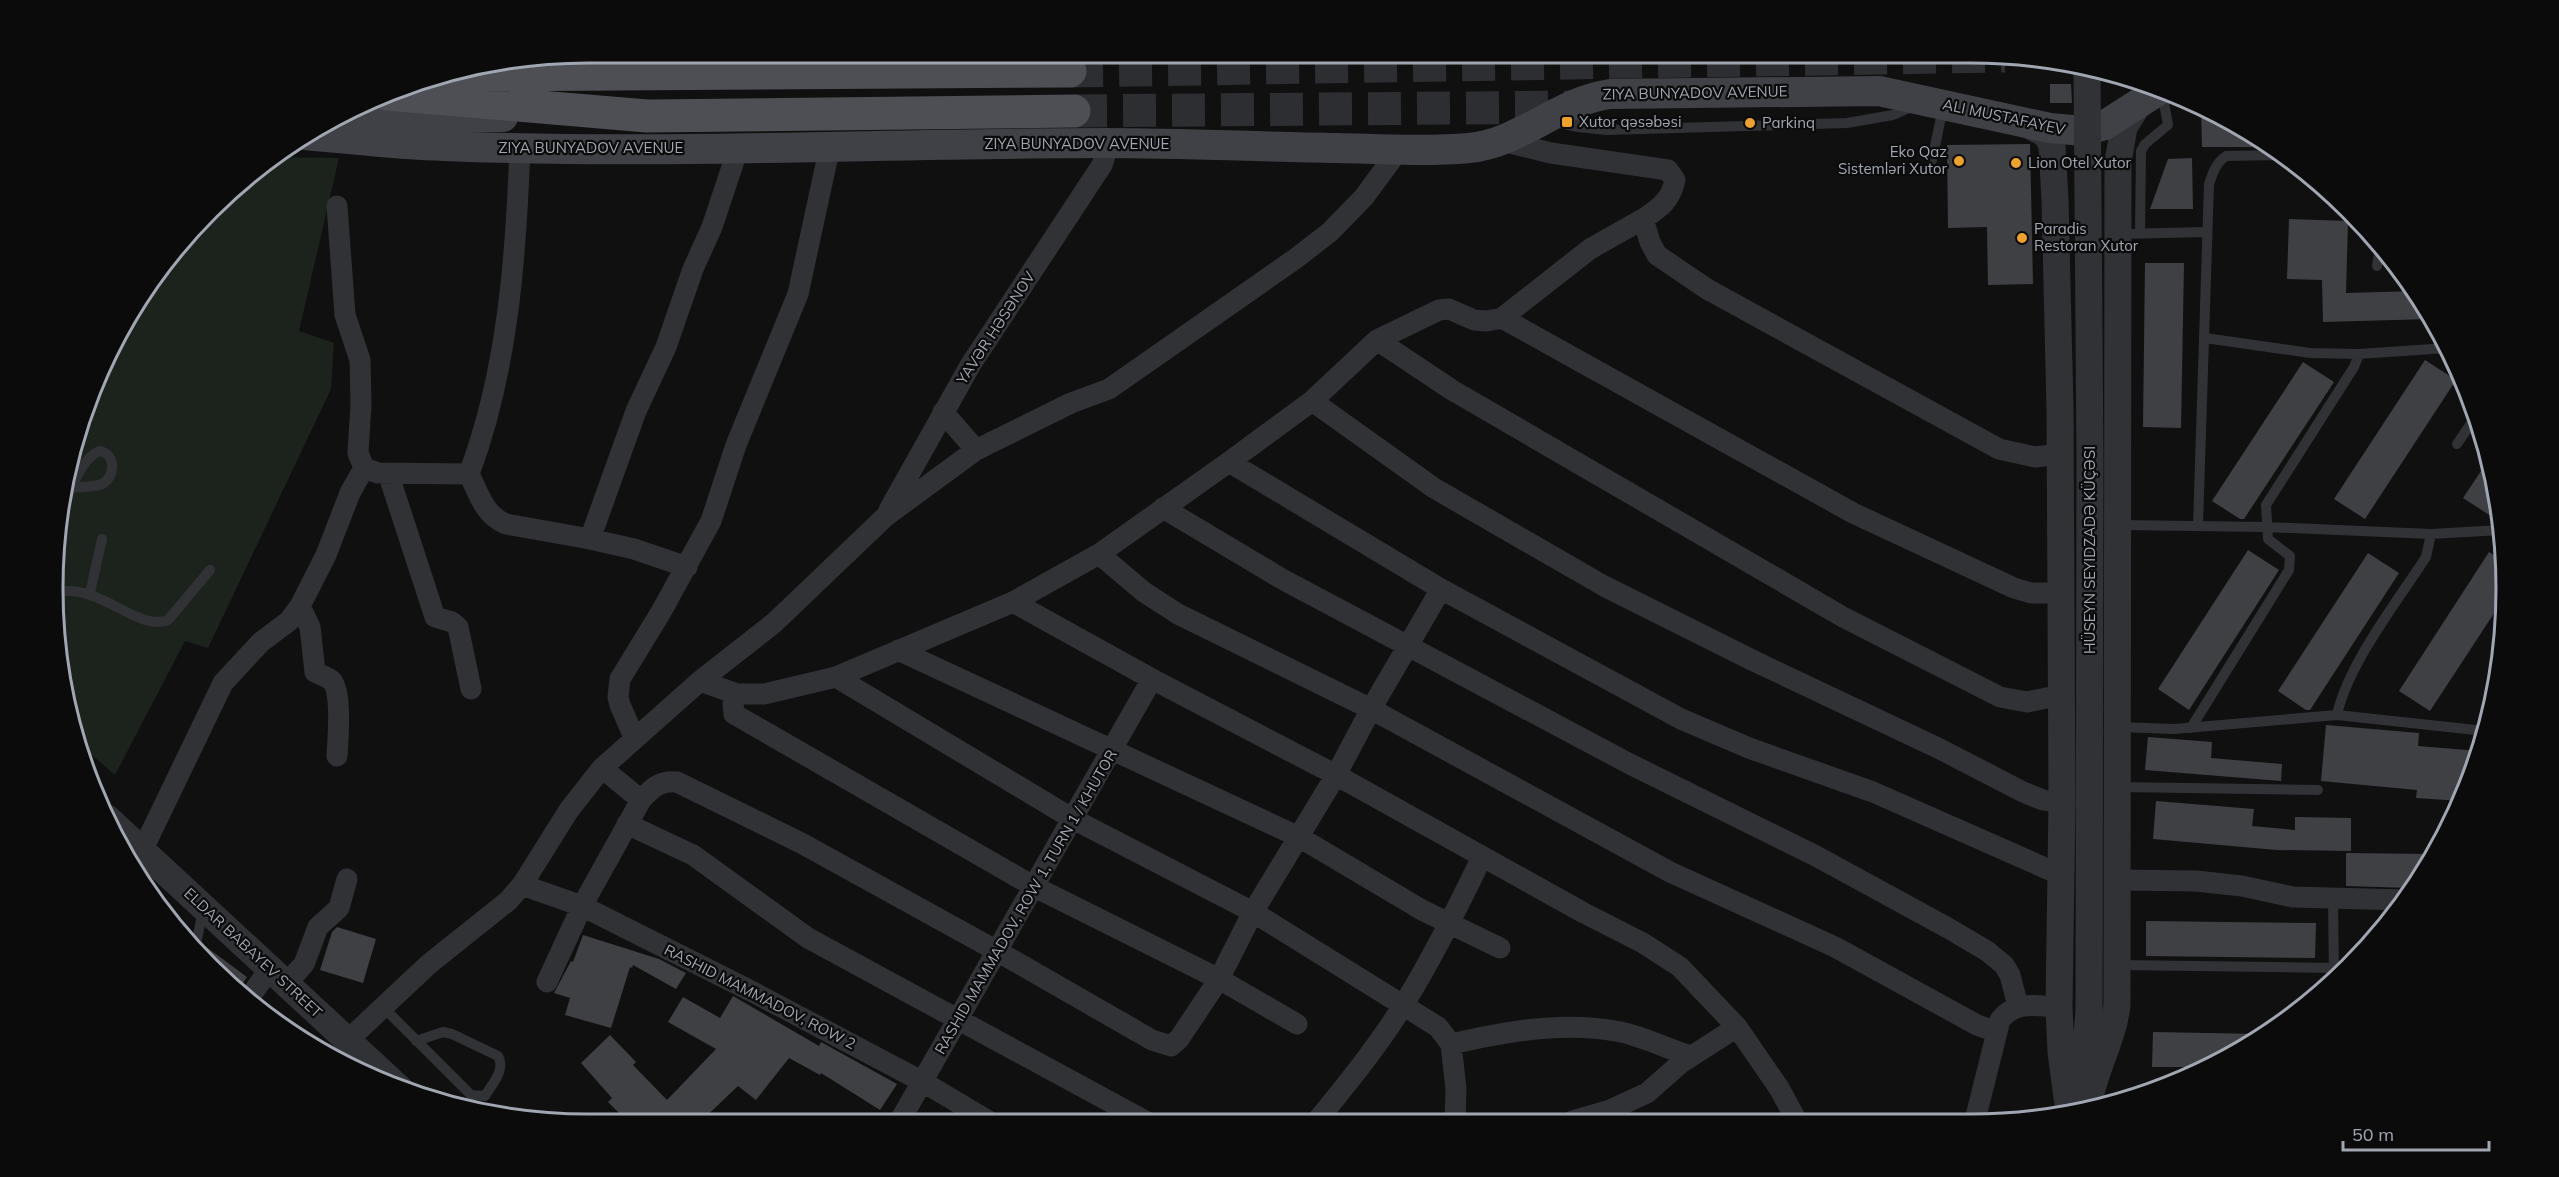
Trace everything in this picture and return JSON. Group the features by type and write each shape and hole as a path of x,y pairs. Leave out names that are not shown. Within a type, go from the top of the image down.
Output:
{"main road":[{"path":"478,75 1070,71"},
{"name":"ALI MUSTAFAYEV","path":"1838,91 1880,91 2049,128 2083,131 2105,125 2150,95"},
{"name":"ZIYA BUNYADOV AVENUE","path":"321,136 443,146 520,147 738,149 1109,143 1395,150 1467,148 1502,141 1589,97 1610,94 1838,91"},
{"path":"407,96 646,116"},
{"path":"354,118 1074,111"}],"street":[{"name":"HÜSEYN SEYIDZADƏ KÜÇƏSI","path":"2081,1102 2089,1023 2090,462 2087,76"},
{"path":"2090,1100 2096,1072 2116,1018 2118,965 2120,407 2129,234 2120,137 2130,116 2151,95"},
{"path":"2002,116 2033,127 2049,139 2052,145 2060,409 2062,803 2059,1007 2061,1052 2068,1105"},
{"path":"700,681 737,694 764,694 836,677 1013,602 1099,554 1229,462 1312,401 1377,340 1439,310 1449,309 1474,320 1487,321 1502,318 1590,249 1664,206 1673,189 1675,180 1668,170 1551,153 1502,141"},
{"name":"YAVƏR HƏSƏNOV","path":"886,516 971,364 1102,165 1109,143"},
{"path":"634,737 618,697 620,679 687,567 711,521 736,445 798,294 830,146"},
{"path":"520,147 504,349 484,434 469,474 485,509 493,519 506,524 590,538 634,549 687,567"},
{"path":"590,538 636,411 666,347 693,269 712,227 738,149"},
{"path":"348,1040 429,964 508,901 522,885 569,810 602,768 634,737 700,681 774,623 886,516 976,450 1071,403 1109,389 1295,258 1330,232 1365,197 1392,159 1395,150"},
{"path":"2055,200 2060,223 2069,231 2129,234"},
{"path":"337,206 345,315 360,360 361,404 358,453 364,468 378,473 469,474"},
{"path":"1644,219 1650,242 1657,255 1707,289 1750,314 1999,449 2035,457 2060,454"},
{"path":"1502,318 1853,513 2014,588 2031,593 2060,593"},
{"path":"1377,340 1452,390 1843,617 2000,697 2027,702 2061,695"},
{"path":"2060,409 2067,375 2080,366 2091,364 2107,368 2111,372 2116,380 2120,407"},
{"path":"1312,401 1434,489 1604,586 1752,660 1940,749 2023,792 2043,800 2062,803"},
{"path":"943,412 976,450"},
{"path":"1229,462 1441,589 1681,719 1749,748 1873,792 2061,875"},
{"path":"142,851 223,683 261,642 289,621 300,606 326,555 350,493 364,468"},
{"path":"388,473 435,616 452,622 458,627 471,689"},
{"path":"1163,508 1282,579 1628,764 1816,856 1958,933 2004,965 2010,975 2018,1006"},
{"path":"1099,554 1144,592 1178,614 1371,709 1670,872 1835,947 1977,1025 1996,1032"},
{"path":"547,982 582,906 640,800 654,786 666,781 677,782 803,844 1166,1046 1171,1046 1179,1039 1219,979 1253,912 1336,775 1371,709 1441,589"},
{"path":"1013,602 1152,679 1336,775 1482,857 1643,943 1680,967 1737,1027 1779,1088 1793,1114"},
{"path":"300,606 310,627 315,672 330,678 334,684 339,715 337,756"},
{"path":"898,650 1112,752 1299,837 1422,910 1500,948"},
{"path":"836,677 1073,819 1253,912 1438,1027 1451,1044 1456,1089 1455,1114"},
{"name":"RASHID MAMMADOV, ROW 1, TURN 1 / KHUTOR","path":"904,1114 1152,679"},
{"path":"737,694 733,704 734,714 1033,886 1219,979 1297,1024"},
{"path":"602,768 640,800"},
{"path":"627,824 693,855 808,938 959,1019 1121,1114"},
{"name":"ELDAR BABAYEV STREET","path":"124,834 381,1071"},
{"path":"1323,1114 1363,1065 1404,1004 1450,923 1482,857"},
{"path":"255,994 278,976 304,964 318,927 339,908 347,879"},
{"path":"2118,880 2196,881 2242,886 2293,897 2393,900"},
{"name":"RASHID MAMMADOV, ROW 2","path":"522,885 582,906 753,992 923,1082 977,1114"},
{"path":"1976,1114 2000,1020 2006,1013 2018,1006 2059,1007"},
{"path":"1451,1044 1511,1030 1562,1026 1622,1032 1691,1056"},
{"path":"1596,1114 1647,1094 1681,1062 1737,1027"}],"lane":[{"path":"2158,98 2169,122 2145,144 2141,151 2129,234 2207,232"},
{"path":"1544,119 1578,127 1607,130 1847,123 1893,115 1936,103 1932,160"},
{"path":"2198,525 2210,184 2220,160 2232,154 2266,155"},
{"path":"2377,266 2378,258"},
{"path":"2205,338 2310,353 2359,354 2438,349"},
{"path":"2191,728 2289,570 2290,556 2271,544 2268,539 2266,505 2354,367 2359,354"},
{"path":"2457,444 2470,425"},
{"path":"2120,525 2198,525 2431,534 2493,530"},
{"path":"2337,716 2341,697 2351,675 2426,557 2431,534"},
{"path":"90,593 102,539"},
{"path":"63,592 76,590 90,593 147,621 159,623 168,620 210,570"},
{"path":"2118,727 2191,728 2337,716 2476,730"},
{"path":"2118,786 2318,790"},
{"path":"2333,900 2334,968"},
{"path":"197,939 204,907"},
{"path":"2118,965 2330,972"},
{"path":"382,1006 416,1041 471,1095 484,1096 501,1069 502,1062 498,1056 452,1034 443,1032 416,1041"}],"shaded area":[{"path":"290,157 339,158 299,331 334,343 331,389 208,648 185,641 115,775 90,753 73,691 64,623 63,588 67,520 81,452 91,420 103,387 133,326 193,242 242,193"}],"building":[{"path":"2050,84 2071,84 2072,103 2050,103"},
{"path":"2201,116 2254,147 2202,147"},
{"path":"2030,144 2033,284 1988,285 1987,227 1948,228 1947,145"},
{"path":"2192,158 2193,209 2150,209 2168,159"},
{"path":"2289,219 2346,221 2348,223 2346,293 2403,291 2422,319 2323,322 2322,280 2287,279"},
{"path":"2145,263 2184,263 2181,428 2143,427"},
{"path":"2425,360 2452,377 2454,383 2365,519 2334,499"},
{"path":"2303,362 2334,382 2244,519 2240,519 2212,501"},
{"path":"2482,469 2491,516 2463,498"},
{"path":"2248,550 2279,570 2189,710 2158,689"},
{"path":"2489,552 2495,556 2495,611 2430,711 2399,691"},
{"path":"2368,553 2399,573 2310,710 2306,710 2278,691"},
{"path":"2326,725 2419,733 2418,746 2470,750 2451,800 2416,798 2417,790 2321,781"},
{"path":"2148,737 2212,742 2211,758 2282,764 2281,781 2145,770"},
{"path":"2156,801 2254,809 2252,826 2295,830 2295,817 2351,818 2351,851 2277,850 2153,839"},
{"path":"2346,853 2424,854 2401,888 2346,886"},
{"path":"2146,921 2316,923 2315,958 2146,956"},
{"path":"337,927 376,939 363,983 320,970 332,932"},
{"path":"583,935 659,959 686,973 676,989 633,965 632,968 630,967 611,1028 565,1015 570,998 554,993 571,961 573,962"},
{"path":"204,947 247,977 242,984 217,960"},
{"path":"733,996 819,1046 821,1042 897,1084 880,1110 821,1073 820,1075 789,1058 756,1100 738,1086 709,1114 620,1114 608,1102 612,1098 581,1063 610,1035 636,1062 633,1065 667,1100 716,1049 668,1022 683,997 720,1018"},
{"path":"2153,1032 2249,1034 2188,1067 2152,1067"}],"tunnel":[{"path":"1070,71 1569,63"},
{"path":"1074,111 1580,107"}],"place":[{"name":"Xutor qəsəbəsi","path":"1567,122"},
{"name":"Parkinq","path":"1750,123"},
{"name":"Eko Qaz Sistemləri Xutor","path":"1959,161"},
{"name":"Lion Otel Xutor","path":"2016,163"},
{"name":"Paradis Restoran Xutor","path":"2022,238"}]}
